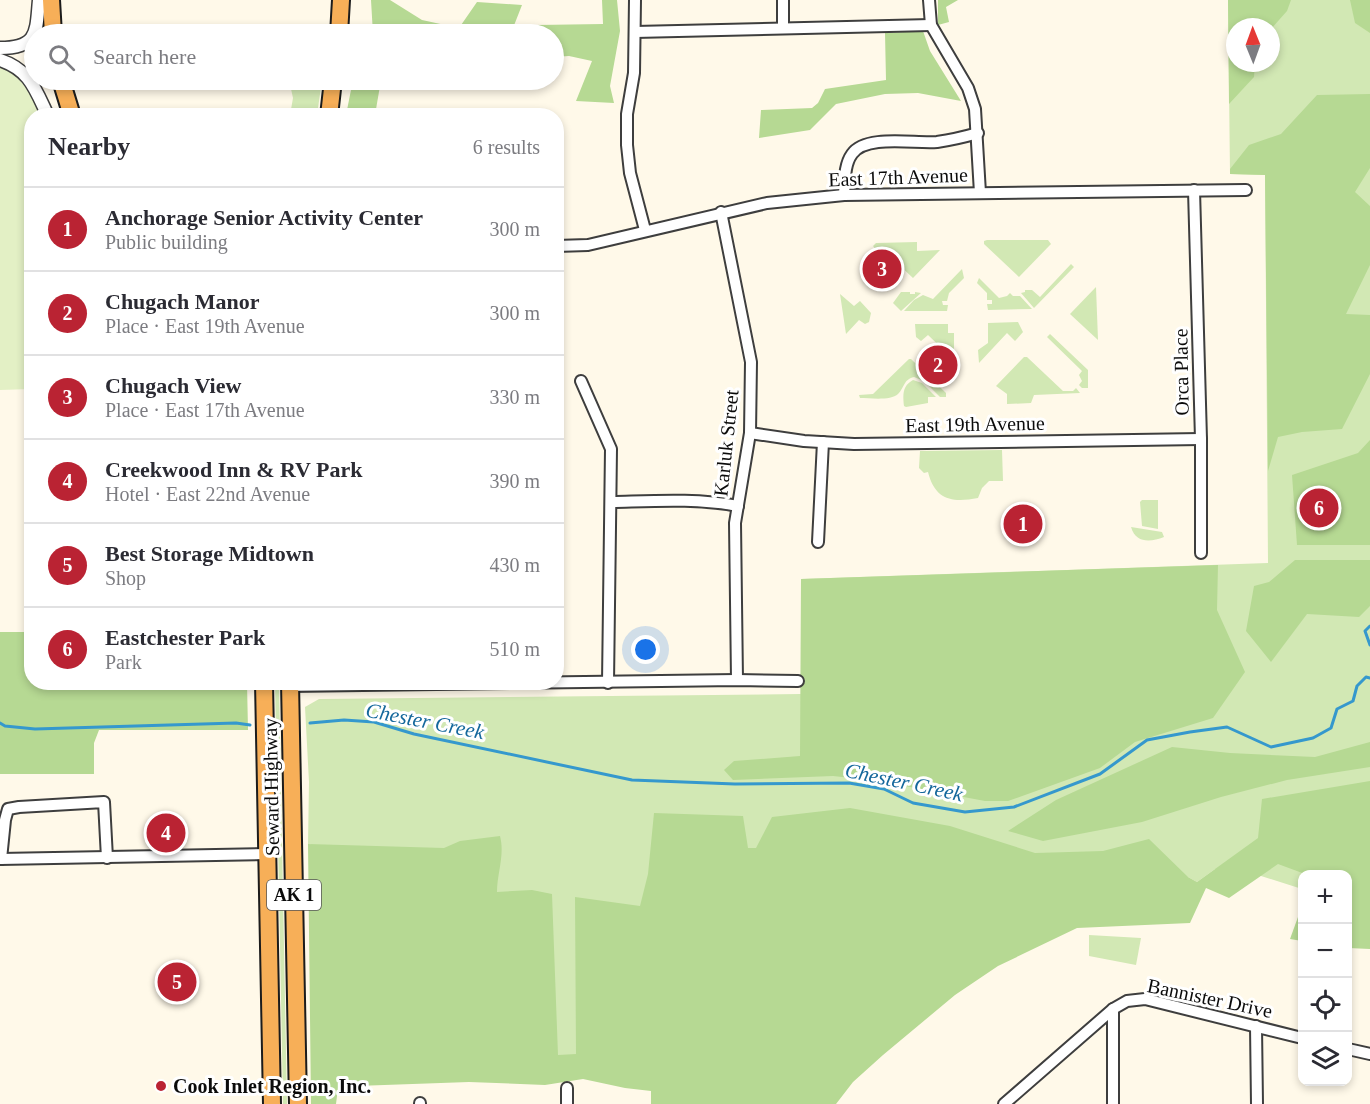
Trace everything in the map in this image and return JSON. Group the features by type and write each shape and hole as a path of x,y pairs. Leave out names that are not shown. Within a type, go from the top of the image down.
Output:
{"highway":[{"path":"51,0 52,24"},
{"path":"340,24 341,0"},
{"path":"65,90 70,108"},
{"path":"330,108 332,90"},
{"name":"Seward Highway","path":"264,690 272,1104"},
{"name":"Seward Highway","path":"290,690 298,1104"}],"street":[{"path":"35,24 39,0"},
{"path":"635,0 634,73 627,114 627,145 630,173 645,230"},
{"path":"783,0 783,28"},
{"path":"928,0 931,25 968,88 975,110 980,193"},
{"path":"636,32 931,25"},
{"path":"0,48 14,48 24,43"},
{"path":"0,60 14,65 24,73"},
{"path":"35,90 44,108"},
{"path":"844,195 847,163 853,152 863,145 874,142 935,142 978,133"},
{"name":"Orca Place","path":"1194,190 1201,439 1201,553"},
{"name":"East 17th Avenue","path":"564,246 588,245 767,202 844,195 1246,190"},
{"name":"Karluk Street","path":"721,212 751,362 750,433 735,523 737,680"},
{"path":"581,381 611,449 608,683"},
{"name":"East 19th Avenue","path":"750,433 854,444 1201,439"},
{"path":"818,542 823,442"},
{"path":"612,502 678,500 738,506"},
{"path":"564,683 798,681"},
{"path":"107,858 104,802 8,809 1,859 107,858 268,854"},
{"name":"Bannister Drive","path":"1004,1104 1113,1009 1126,1001 1145,999 1298,1037"},
{"path":"1113,1009 1113,1104"},
{"path":"1256,1026 1257,1104"},
{"path":"1352,1050 1370,1054"},
{"path":"567,1088 567,1104"}],"green space":[{"path":"371,0 390,0 422,20 440,24 372,24"},
{"path":"602,0 617,0 620,31 610,86 614,103 576,101 592,61 564,56 564,25 603,24"},
{"path":"938,0 958,0 946,7 949,22 938,25"},
{"path":"1228,0 1370,0 1370,912 1352,881 1352,870 1298,870 1298,888 1239,869 1215,869 1197,882 1188,877 619,1066 322,1065 311,844 308,844 309,782 305,707 319,699 801,694 801,579 1268,563 1265,175 1230,174 1229,72 1280,72 1280,18 1228,18"},
{"path":"1228,0 1291,0 1287,11 1280,19 1228,18"},
{"path":"1350,0 1370,0 1370,33 1355,23"},
{"path":"477,2 522,5 515,24 462,24"},
{"path":"923,31 930,51 961,101 918,93 885,94 836,104 810,130 759,138 761,110 812,108 818,103 825,89 886,80 885,33"},
{"path":"0,62 20,62 24,70 24,90 33,90 42,108 24,108 24,389 0,390"},
{"path":"1229,72 1254,72 1254,77 1229,104"},
{"path":"291,90 321,90 318,108 291,108"},
{"path":"351,90 379,90 376,108 347,108"},
{"path":"1370,94 1370,168 1355,192 1370,206 1370,265 1346,314 1370,315 1370,374 1342,429 1302,432 1278,437 1268,471 1265,175 1230,174 1230,169 1249,145 1281,134 1317,95"},
{"path":"987,240 1048,240 1051,244 1019,277 984,244"},
{"path":"917,242 917,251 940,250 913,278 881,248 877,251 873,246 876,243"},
{"path":"1071,264 1074,267 1034,308 1021,293 1025,290 1032,290 1040,297"},
{"path":"962,269 964,278 949,293 947,301 942,301 943,305 948,305 947,311 904,311 914,300 923,295 933,299"},
{"path":"979,278 999,298 1010,293 1013,296 1020,296 1032,309 988,310 987,304 992,304 992,300 987,300 987,293 977,283"},
{"path":"1096,287 1098,340 1070,314"},
{"path":"901,292 921,293 901,311 893,303"},
{"path":"840,294 854,306 860,301 871,313 869,322 865,324 859,320 846,334"},
{"path":"1018,322 1023,332 1015,341 1007,333 979,363 978,350 988,343 988,323"},
{"path":"915,324 948,324 948,333 954,333 954,360 928,335 921,341 916,337"},
{"path":"1050,334 1088,370 1088,388 1082,388 1079,385 1082,381 1079,375 1082,371 1047,337"},
{"path":"1024,357 1027,357 1063,391 1073,391 1076,388 1080,393 1034,395 1031,403 1007,404 1007,394 996,386"},
{"path":"909,359 946,393 946,397 940,397 924,381 914,377 908,380 898,394 891,398 860,398 859,395 873,394"},
{"path":"913,380 922,383 936,397 928,397 928,403 904,406 905,388"},
{"path":"1370,440 1370,545 1297,545 1292,475 1358,453"},
{"path":"1002,450 1003,481 989,481 982,488 978,498 960,500 940,494 935,489 928,472 924,473 919,468 920,451"},
{"path":"1158,500 1158,529 1142,526 1140,502"},
{"path":"1131,527 1162,532 1164,537 1149,541 1140,539 1133,533"},
{"path":"1295,560 1370,560 1370,606 1359,617 1307,614 1271,662 1246,631 1254,586 1269,582"},
{"path":"1218,565 1217,610 1245,672 1213,718 1135,742 1100,768 1008,801 985,801 878,781 833,776 733,780 724,770 734,761 800,756 801,579"},
{"path":"0,632 24,632 24,690 247,690 248,730 99,730 94,743 94,774 0,774"},
{"path":"275,690 279,690 287,1104 283,1104"},
{"path":"1370,742 1370,767 1287,780 1221,797 1142,822 1043,841 1008,831 1056,800 1172,747 1230,753 1315,757"},
{"path":"1370,781 1370,949 1352,948 1352,870 1298,871 1278,864 1229,898 1206,888 1190,923 1077,928 998,966 955,995 883,1055 853,1082 836,1104 651,1104 651,1091 583,1079 545,1085 469,1082 356,1086 338,1088 336,1104 311,1104 308,844 444,848 460,841 500,836 502,850 497,892 532,890 552,894 558,1055 576,1054 575,897 640,906 648,874 654,813 743,816 748,848 756,848 772,817 850,808 950,826 1035,853 1103,851 1149,839 1188,877 1197,882 1258,838 1262,799"},
{"path":"1298,917 1298,940 1290,939"},
{"path":"1089,935 1141,938 1136,965 1089,956"}],"waterway":[{"name":"Chester Creek","path":"1370,626 1365,631 1370,645"},
{"name":"Chester Creek","path":"310,723 344,720 374,722 414,734 632,780 735,784 849,783 884,789 913,803 965,812 1014,807 1100,774 1147,740 1227,727 1271,747 1313,738 1331,728 1337,709 1353,701 1357,686 1366,677 1370,678"},
{"name":"Chester Creek","path":"0,723 5,726 35,729 236,723 250,725"}],"place":[{"name":"Chugach View","path":"882,269"},
{"name":"Chugach Manor","path":"938,365"},
{"name":"Eastchester Park","path":"1319,508"},
{"name":"Anchorage Senior Activity Center","path":"1023,524"},
{"name":"Creekwood Inn & RV Park","path":"166,833"},
{"name":"Best Storage Midtown","path":"177,982"},
{"name":"Cook Inlet Region, Inc.","path":"161,1086"}]}
